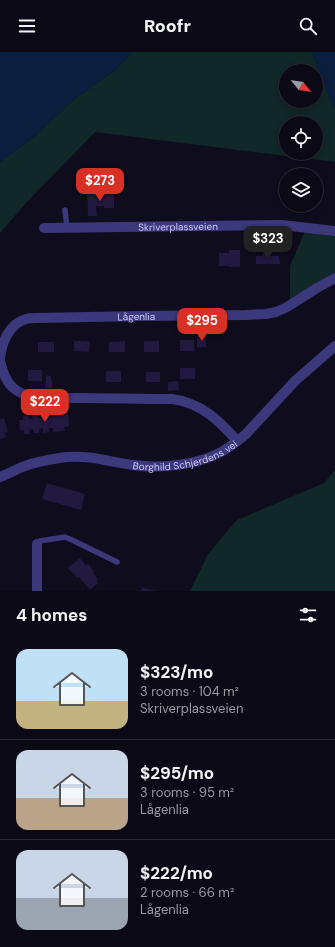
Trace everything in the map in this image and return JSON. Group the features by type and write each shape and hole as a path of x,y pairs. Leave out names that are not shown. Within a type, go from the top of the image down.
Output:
{"street":[{"name":"Skriverplassveien","path":"44,228 276,225 335,231"},
{"name":"Lågenlia","path":"237,441 226,429 207,413 184,401 172,399 42,399 17,391 11,387 2,371 0,360 4,340 16,323 26,319 36,318 245,316 266,314 276,312 287,307 335,278"},
{"name":"Borghild Schjerdens vei","path":"0,477 24,466 67,457 87,457 149,467 171,466 194,462 221,452 246,434 295,381 335,346"},
{"path":"37,544 37,591"}],"lane":[{"path":"65,210 67,228"},
{"path":"37,544 40,541 65,537 117,562"}],"green space":[{"path":"132,52 312,52 317,64 279,64 279,108 323,108 323,81 331,102 335,107 335,162 319,160 323,160 323,116 279,116 279,155 95,132 26,203 0,233 0,162 34,137 73,100 117,69"},
{"path":"305,231 335,235 335,272 290,299 290,266"},
{"path":"335,470 335,591 190,591 208,554 237,520 324,483"}],"water":[{"path":"0,52 132,52 117,69 73,100 34,137 0,162"},
{"path":"312,52 335,52 335,107 331,103 323,82 323,64 316,64"}],"building":[{"path":"104,190 114,190 114,208 96,206 97,216 88,216 87,193 104,194"},
{"path":"229,250 240,250 240,267 219,266 219,253 229,253"},
{"path":"263,254 269,254 269,256 279,256 280,264 256,264 256,256 263,256"},
{"path":"197,336 206,336 206,347 197,347"},
{"path":"180,340 194,340 194,351 180,351"},
{"path":"74,341 90,341 89,352 74,351"},
{"path":"125,341 125,352 109,352 109,342"},
{"path":"144,341 159,341 159,352 144,352"},
{"path":"38,342 54,342 54,352 38,352"},
{"path":"180,368 195,368 195,379 180,379"},
{"path":"28,370 42,370 42,381 28,381"},
{"path":"106,371 121,371 121,382 106,382"},
{"path":"146,372 160,372 160,382 146,382"},
{"path":"46,375 51,376 52,388 45,388"},
{"path":"178,381 179,390 168,391 168,382"},
{"path":"68,412 69,426 64,427 65,431 53,432 53,428 49,428 49,432 43,433 43,428 39,429 39,433 34,433 33,429 29,430 30,434 24,434 24,430 20,430 19,420 23,420 23,416 28,415 29,419 33,419 32,415 38,415 38,418 42,418 42,414 48,414 48,417 52,417 52,413 58,413 58,416 62,416 62,413"},
{"path":"4,418 8,432 4,433 6,437 0,439 0,419"},
{"path":"47,483 85,494 81,510 42,499"},
{"path":"80,558 86,566 88,564 94,571 93,573 98,580 96,581 98,583 90,590 79,577 77,578 68,568"},
{"path":"142,587 155,591 141,591"}]}
